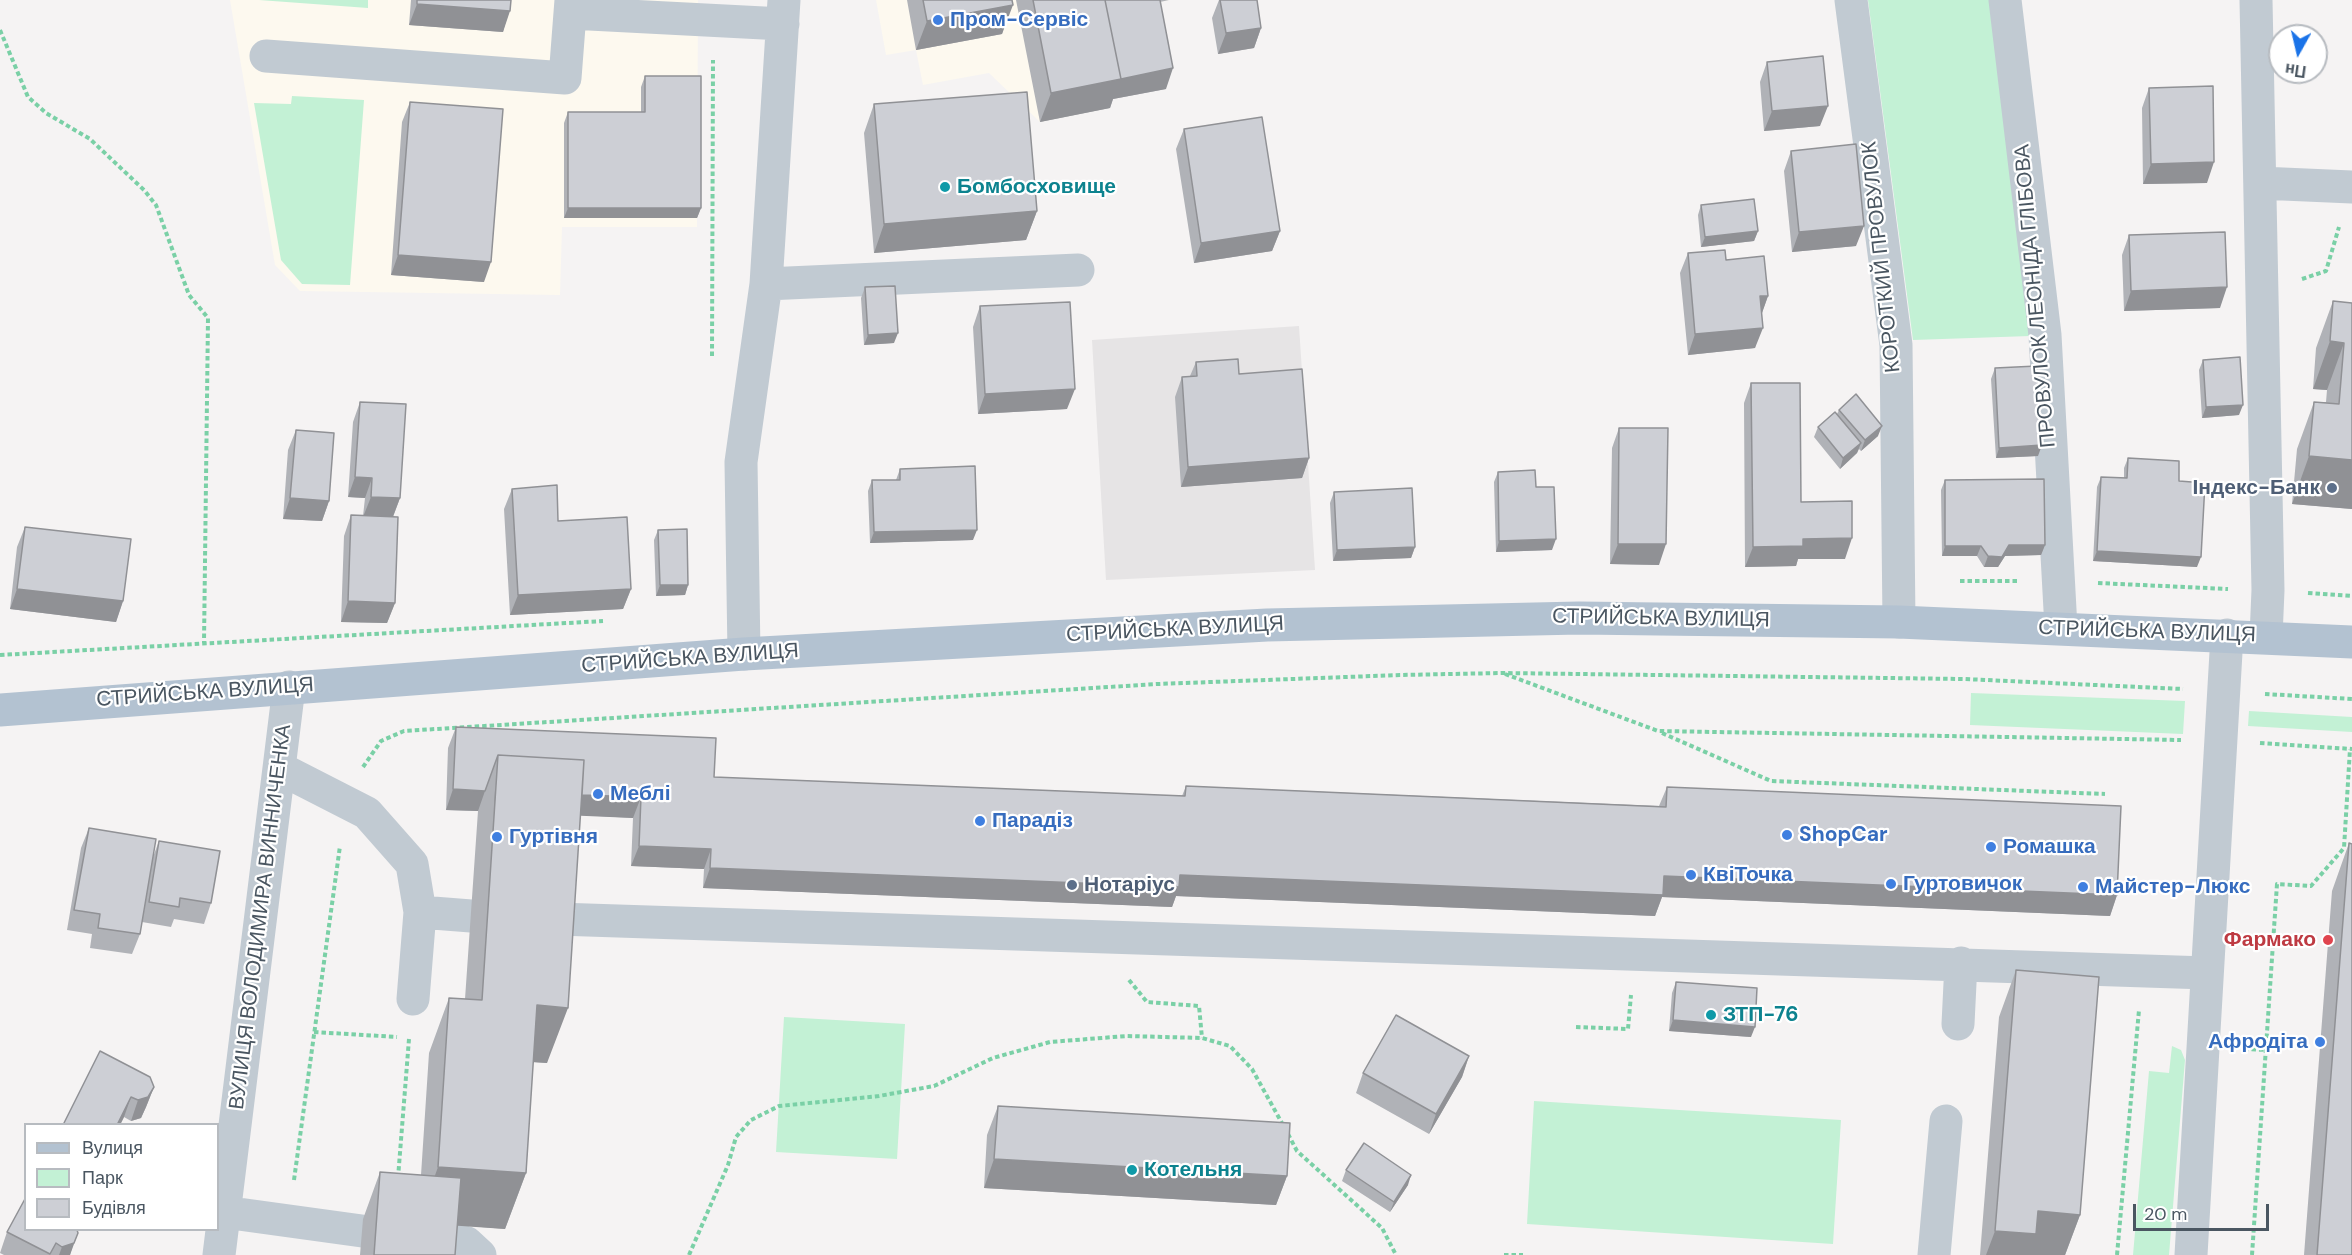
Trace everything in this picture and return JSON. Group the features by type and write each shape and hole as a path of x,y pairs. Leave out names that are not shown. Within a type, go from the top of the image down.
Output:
{"main road":[{"name":"СТРИЙСЬКА ВУЛИЦЯ","path":"0,710 744,654 1267,625 1579,618 1899,622 2352,642"}],"street":[{"name":"КОРОТКИЙ ПРОВУЛОК","path":"1851,0 1896,345 1899,622"},
{"name":"ПРОВУЛОК ЛЕОНІДА ГЛІБОВА","path":"2005,0 2045,336 2061,628"},
{"path":"2256,0 2268,590 2266,637"},
{"path":"266,56 565,78 571,7 714,21 784,12 766,284 741,462 744,654"},
{"path":"2260,183 2351,187"},
{"path":"766,284 1078,270"},
{"path":"2191,1255 2227,635"},
{"name":"ВУЛИЦЯ ВОЛОДИМИРА ВИННИЧЕНКА","path":"219,1255 281,769 289,687"},
{"path":"281,769 367,813 412,864 420,912 411,1015"},
{"path":"420,912 471,916"},
{"path":"557,919 1961,963 2207,973"},
{"path":"1958,1024 1961,963"},
{"path":"1934,1255 1946,1122"},
{"path":"224,1212 362,1231"},
{"path":"443,1236 467,1244 480,1255"}],"path":[{"path":"712,365 714,21"},
{"path":"0,30 28,98 46,113 90,139 144,190 156,205 189,295 208,318 204,643"},
{"path":"2262,294 2326,271 2351,187"},
{"path":"0,655 604,621"},
{"path":"1502,673 1658,731 1771,781 2105,794"},
{"path":"288,1222 341,838 349,804 354,784 367,759 381,741 404,731 1157,684 1502,673 1964,679 2352,699"},
{"path":"1658,731 2222,741 2351,749 2344,848 2311,886 2277,884 2252,1255"},
{"path":"2117,1255 2142,970"},
{"path":"1147,1002 1199,1006 1202,1038"},
{"path":"398,1188 411,1015"},
{"path":"1576,1027 1628,1029"},
{"path":"314,1032 409,1038"},
{"path":"690,1255 728,1165 736,1137 751,1120 779,1106 879,1096 934,1086 993,1058 1050,1042 1126,1036 1202,1038 1230,1046 1252,1069 1297,1151 1382,1228 1396,1255"},
{"path":"1504,1255 1523,1255"}],"shaded area":[{"path":"230,0 698,0 697,227 562,227 560,295 300,291 275,265"},
{"path":"876,0 1169,0 1092,16 1110,108 1040,122 989,73 923,85 916,50 886,55"},
{"path":"1299,326 1315,570 1106,580 1092,340"}],"green space":[{"path":"259,0 368,0 368,8"},
{"path":"1868,0 1990,0 2030,336 1913,340"},
{"path":"292,96 364,100 350,285 302,284 281,260 254,103 291,104"},
{"path":"1971,693 2185,701 2183,734 1970,725"},
{"path":"2249,711 2352,717 2352,732 2248,726"},
{"path":"784,1017 905,1024 897,1159 776,1152"},
{"path":"2172,1046 2181,1050 2185,1060 2169,1255 2133,1255 2149,1071 2169,1073"},
{"path":"1534,1101 1841,1120 1833,1244 1527,1224"}],"building":[{"path":"417,0 511,0 510,11 417,4"},
{"path":"923,0 1012,0 1013,5 927,21"},
{"path":"1033,0 1105,0 1121,79 1051,93"},
{"path":"1105,0 1160,0 1173,68 1121,79"},
{"path":"1220,0 1257,0 1261,28 1226,33"},
{"path":"1823,56 1828,106 1772,111 1767,62"},
{"path":"645,76 701,76 701,208 568,208 568,112 645,112"},
{"path":"2213,86 2214,162 2151,164 2149,88"},
{"name":"Бомбосховище","path":"1027,92 1037,211 884,224 874,104"},
{"path":"410,102 503,109 491,262 398,255"},
{"path":"1262,117 1280,231 1201,243 1184,129"},
{"path":"1856,144 1864,226 1799,232 1791,151"},
{"path":"1754,199 1758,231 1705,237 1701,205"},
{"path":"2225,232 2227,287 2131,291 2129,235"},
{"path":"1725,250 1726,260 1764,256 1768,296 1760,296 1763,328 1695,334 1688,253"},
{"path":"895,286 898,333 868,335 865,287"},
{"path":"2333,301 2352,303 2352,460 2309,456 2314,402 2339,404 2344,343 2330,341"},
{"path":"1070,302 1075,389 985,394 980,306"},
{"path":"2240,357 2243,405 2206,407 2203,360"},
{"path":"1238,359 1239,374 1302,369 1309,458 1188,467 1182,377 1197,376 1196,362"},
{"path":"2037,366 2042,445 1999,448 1995,368"},
{"path":"1751,383 1800,383 1801,502 1852,501 1852,538 1803,539 1803,546 1753,547"},
{"path":"1856,394 1882,426 1865,440 1839,410"},
{"path":"360,402 406,404 400,498 371,497 372,478 355,477"},
{"path":"1835,412 1861,443 1843,458 1818,427"},
{"path":"1619,428 1668,428 1666,544 1618,544"},
{"path":"296,430 334,433 329,501 290,498"},
{"path":"2128,458 2179,461 2179,481 2205,483 2201,557 2097,551 2101,477 2127,478"},
{"path":"975,466 977,530 874,532 872,480 900,480 900,469"},
{"path":"1535,470 1536,487 1554,487 1556,539 1499,541 1498,472"},
{"path":"2044,479 2045,545 2009,545 2002,557 1988,556 1981,546 1945,546 1945,480"},
{"path":"557,485 558,521 627,517 631,589 518,595 512,489"},
{"path":"1412,488 1415,547 1337,550 1334,492"},
{"path":"351,515 398,517 395,603 348,601"},
{"path":"25,527 131,539 123,601 17,589"},
{"path":"687,529 688,585 660,585 658,530"},
{"path":"456,727 716,738 714,777 1185,796 1186,786 1666,807 1667,787 2121,806 2117,895 1664,876 1663,895 1180,875 1179,887 710,868 711,849 639,846 641,797 582,795 584,760 498,755 485,791 453,789"},
{"path":"498,755 584,760 568,1008 537,1005 526,1173 438,1167 449,998 482,1000"},
{"path":"89,828 156,839 140,934 98,928 100,914 74,910"},
{"path":"159,841 220,851 211,903 180,898 179,907 149,902"},
{"path":"2349,843 2352,844 2352,1255 2317,1255"},
{"path":"2016,970 2099,977 2080,1215 2038,1211 2036,1234 1995,1231"},
{"name":"ЗТП-76","path":"1676,982 1757,988 1755,1027 1673,1020"},
{"path":"1396,1015 1469,1056 1436,1114 1363,1073"},
{"path":"100,1051 150,1077 154,1087 148,1097 138,1100 131,1097 118,1123 64,1123"},
{"path":"998,1106 1290,1123 1287,1176 994,1159"},
{"path":"1364,1143 1411,1175 1394,1202 1346,1170"},
{"path":"380,1172 461,1178 455,1255 374,1255"},
{"path":"24,1201 24,1231 77,1231 78,1233 74,1243 62,1247 56,1243 50,1254 7,1232"}],"place":[{"name":"Пром-Сервіс","path":"938,20"},
{"name":"Бомбосховище","path":"945,187"},
{"name":"Індекс-Банк","path":"2332,488"},
{"name":"Меблі","path":"598,794"},
{"name":"Парадіз","path":"980,821"},
{"name":"ShopCar","path":"1787,835"},
{"name":"Гуртівня","path":"497,837"},
{"name":"Ромашка","path":"1991,847"},
{"name":"КвіТочка","path":"1691,875"},
{"name":"Гуртовичок","path":"1891,884"},
{"name":"Нотаріус","path":"1072,885"},
{"name":"Майстер-Люкс","path":"2083,887"},
{"name":"Фармако","path":"2328,940"},
{"name":"ЗТП-76","path":"1711,1015"},
{"name":"Афродіта","path":"2320,1042"},
{"name":"Котельня","path":"1132,1170"}]}
